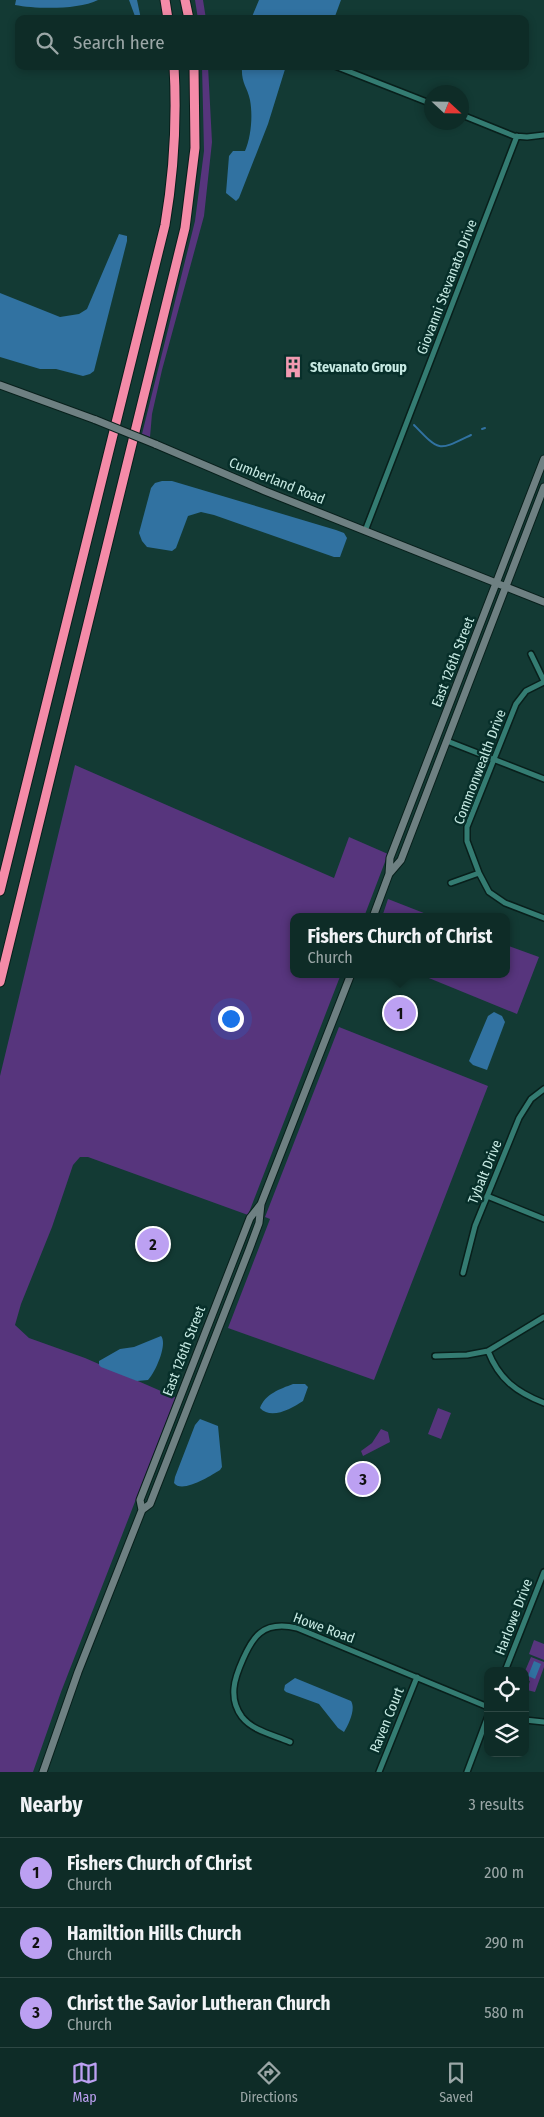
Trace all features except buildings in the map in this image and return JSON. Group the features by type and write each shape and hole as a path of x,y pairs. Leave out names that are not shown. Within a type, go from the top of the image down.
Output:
{"highway":[{"path":"165,0 167,15"},
{"path":"185,0 187,15"},
{"path":"0,891 165,226 174,158 177,108 174,70"},
{"path":"0,982 185,228 195,148 194,70"}],"main road":[{"name":"Cumberland Road","path":"0,385 96,420 544,602"},
{"name":"East 126th Street","path":"374,913 389,874 390,858 544,459"},
{"name":"East 126th Street","path":"389,874 401,860 544,487"},
{"name":"East 126th Street","path":"43,1772 74,1685 142,1510 150,1504 259,1223 261,1204 349,978"},
{"name":"East 126th Street","path":"142,1510 140,1500 250,1218 261,1204"}],"street":[{"path":"345,70 424,101"},
{"path":"469,118 517,136 544,135"},
{"name":"Giovanni Stevanato Drive","path":"365,530 517,136"},
{"path":"531,654 544,682"},
{"name":"Commonwealth Drive","path":"544,682 526,691 516,704 466,834 479,873 486,888 493,896 544,918"},
{"path":"447,741 544,779"},
{"path":"451,884 479,873"},
{"name":"Tybalt Drive","path":"463,1273 475,1226 524,1108 544,1089"},
{"path":"487,1196 544,1219"},
{"path":"435,1356 467,1355 488,1351 544,1317"},
{"path":"488,1351 494,1366 504,1380 520,1392 544,1403"},
{"name":"Harlowe Drive","path":"507,1667 544,1572"},
{"name":"Howe Road","path":"290,1742 248,1723 236,1708 234,1698 234,1684 251,1643 263,1631 278,1626 297,1628 484,1705"},
{"name":"Raven Court","path":"379,1772 417,1676"},
{"path":"529,1720 544,1722"},
{"path":"467,1772 484,1727"}],"shaded area":[{"path":"195,0 203,0 205,15 197,15"},
{"path":"202,70 208,70 212,142 204,216 162,370 152,414 150,437 142,434 195,221 204,151"},
{"path":"75,765 334,878 349,837 388,854 366,913 290,913 290,978 339,978 248,1215 88,1157 80,1157 73,1165 52,1227 21,1304 15,1325 29,1338 85,1358 177,1398 173,1404 61,1692 33,1772 0,1772 0,1076"},
{"path":"388,899 424,913 383,913"},
{"path":"510,946 539,957 517,1014 429,978 510,978"},
{"path":"339,1027 488,1086 374,1380 228,1328 270,1219 265,1217"},
{"path":"438,1408 451,1413 441,1439 428,1434"},
{"path":"381,1429 388,1432 390,1442 363,1456 361,1451 372,1443"},
{"path":"534,1640 544,1644 544,1660 529,1654"},
{"path":"531,1657 544,1662 535,1692 529,1690 529,1667 527,1667"}],"water":[{"path":"16,0 98,0 80,6 45,8 15,5"},
{"path":"129,0 137,0 140,15 135,15"},
{"path":"259,0 341,0 335,15 253,15"},
{"path":"242,70 285,70 268,124 239,198 236,201 226,193 229,156 233,151 245,151 249,139 251,119 250,100 243,81"},
{"path":"119,234 127,236 127,241 94,371 83,376 56,369 40,369 0,357 0,293 60,317 79,314 87,309"},
{"path":"172,481 336,530 344,533 347,538 340,557 334,557 201,512 188,516 176,548 172,551 147,547 139,533 151,488 155,483"},
{"path":"494,1012 502,1016 505,1022 487,1070 473,1065 469,1061 488,1016"},
{"path":"161,1336 163,1340 162,1352 148,1380 137,1381 99,1365 99,1361 120,1349 134,1347"},
{"path":"293,1384 305,1384 308,1387 303,1401 287,1410 275,1413 270,1413 260,1408 269,1396"},
{"path":"200,1419 218,1426 222,1467 220,1470 196,1483 178,1486 174,1483 175,1477 195,1425"},
{"path":"534,1661 541,1664 535,1679 529,1676"},
{"path":"295,1678 351,1701 353,1708 350,1721 344,1732 338,1728 319,1704 284,1690 285,1685"}],"waterway":[{"path":"414,425 429,440 440,446 452,444 471,435"}],"place":[{"name":"Stevanato Group","path":"293,367"},
{"name":"Fishers Church of Christ","path":"400,1013"},
{"name":"Hamiltion Hills Church","path":"153,1244"},
{"name":"Christ the Savior Lutheran Church","path":"363,1479"}]}
